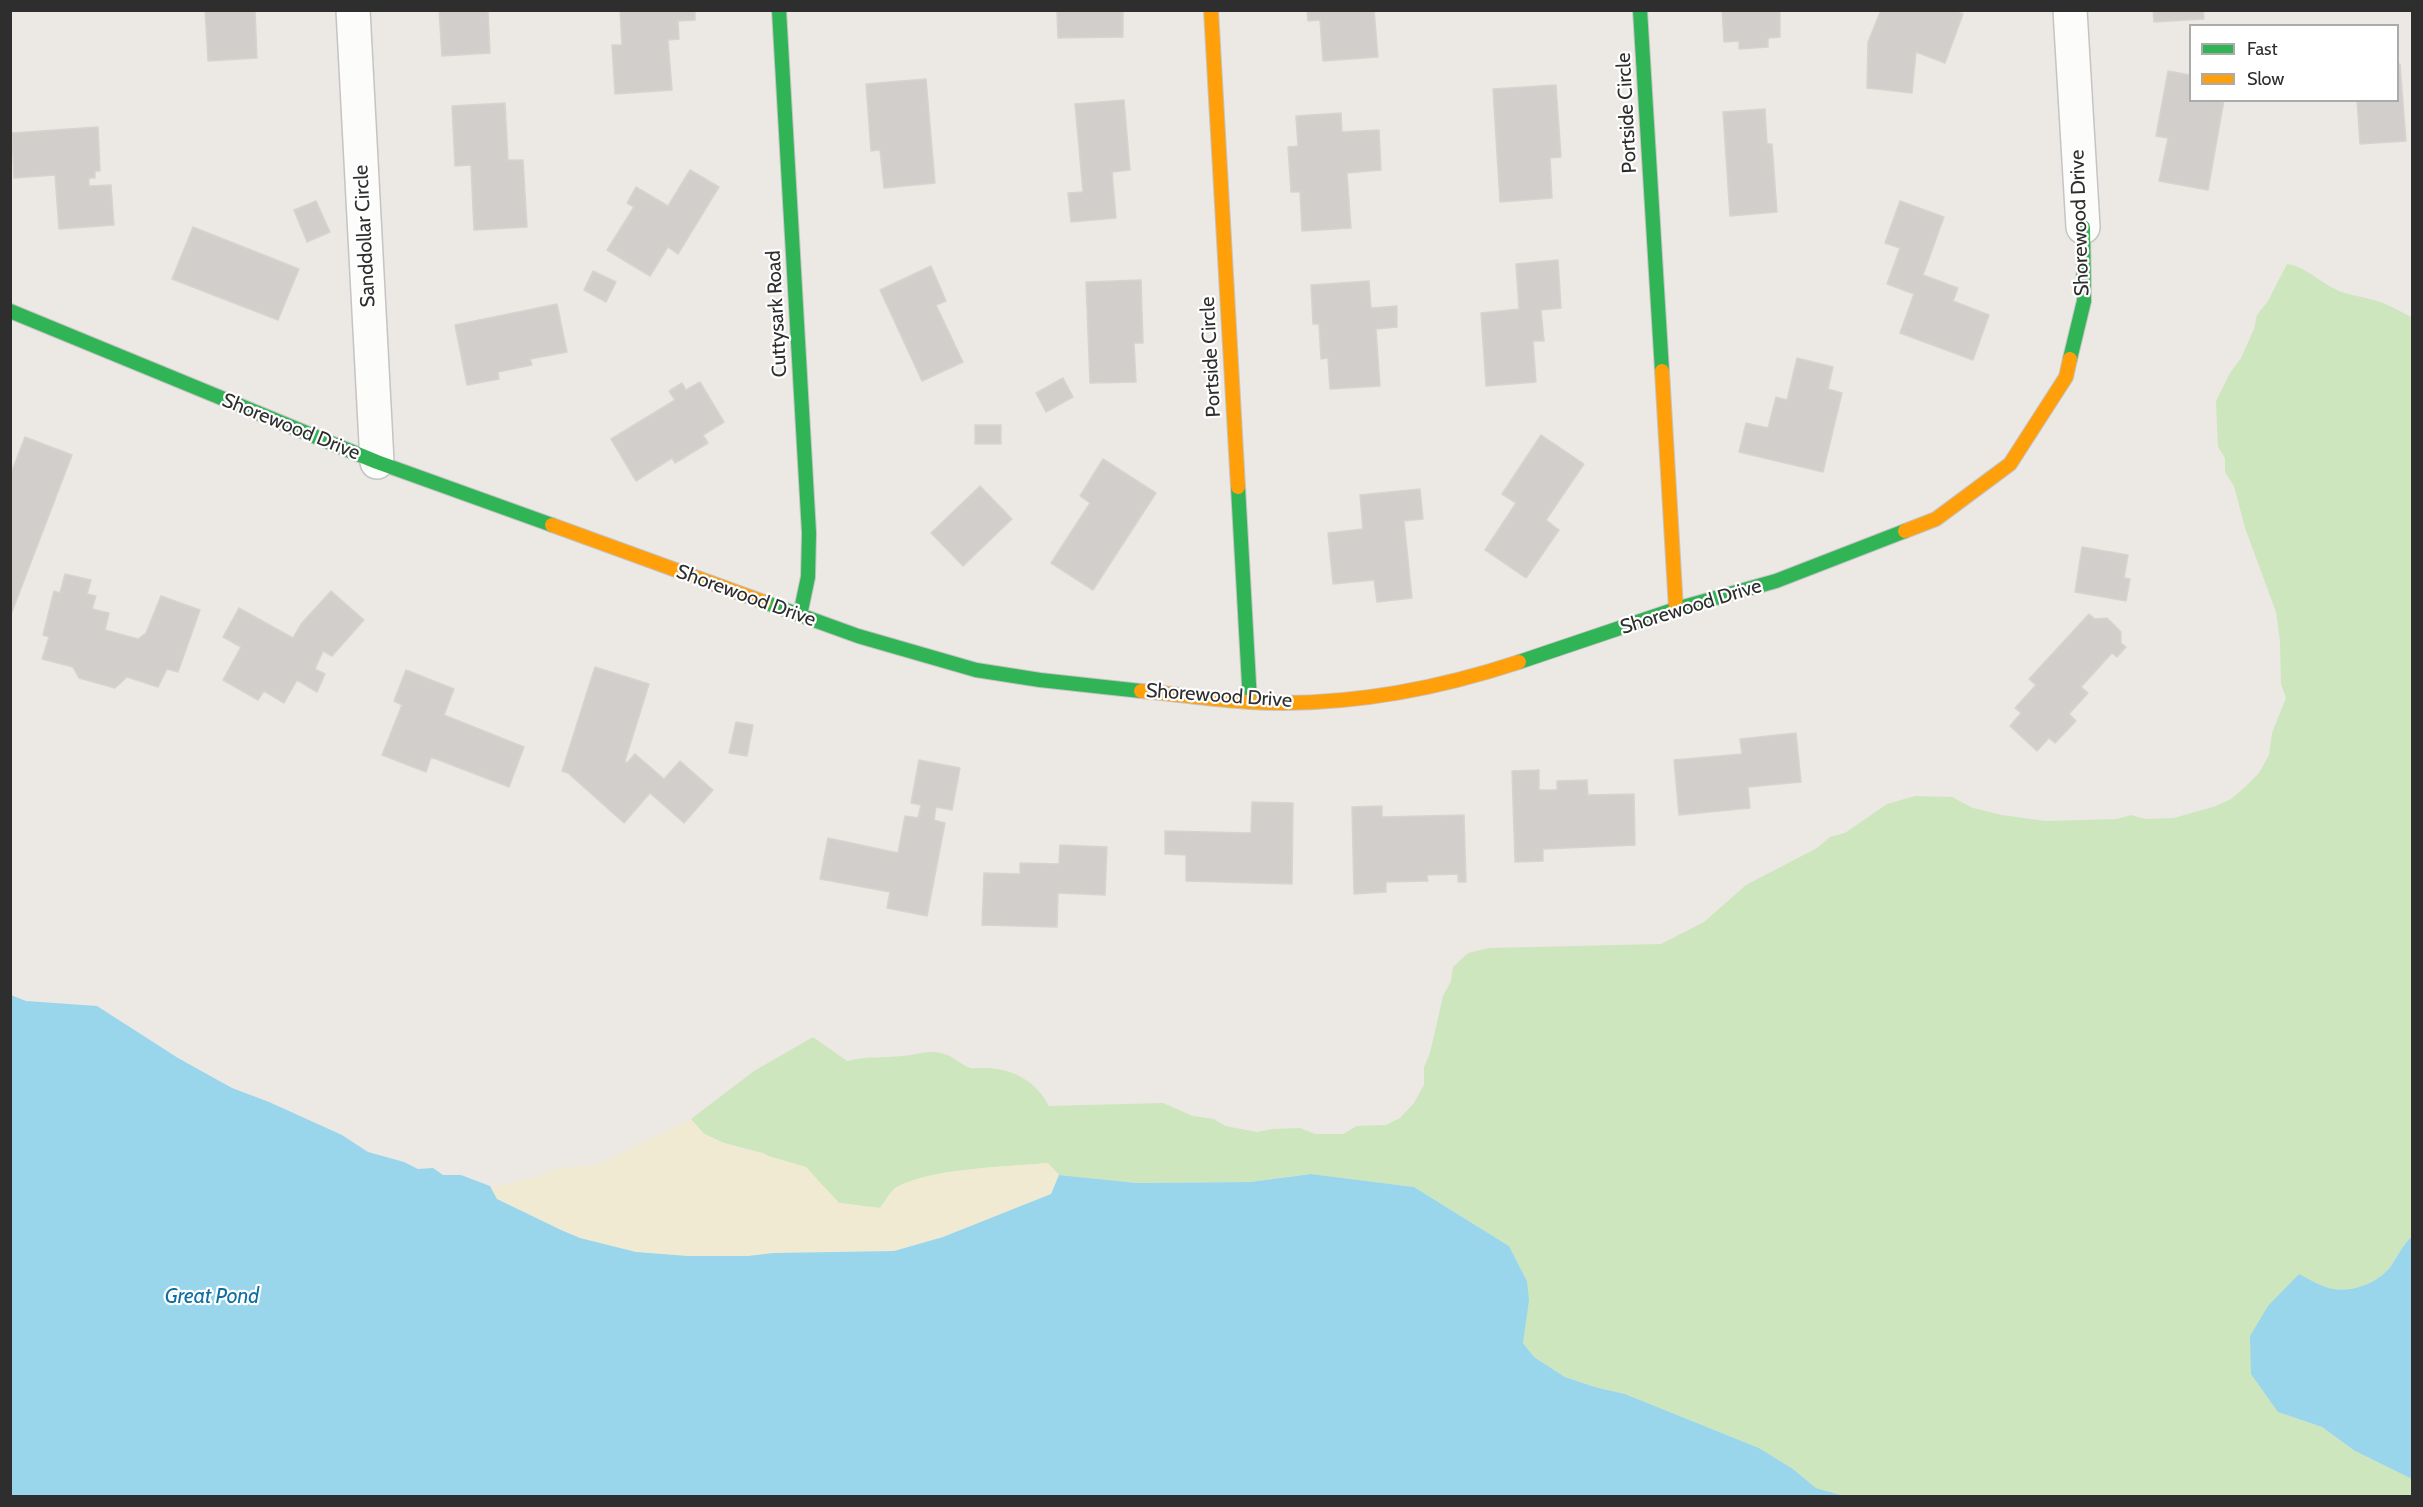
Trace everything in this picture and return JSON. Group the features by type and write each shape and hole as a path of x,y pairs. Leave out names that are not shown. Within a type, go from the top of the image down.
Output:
{"street":[{"name":"Sanddollar Circle","path":"353,10 377,462"},
{"name":"Cuttysark Road","path":"779,10 809,533 808,577 800,615"},
{"name":"Portside Circle","path":"1211,10 1250,702"},
{"name":"Portside Circle","path":"1640,10 1676,609"},
{"name":"Shorewood Drive","path":"10,311 377,462 901,650 976,670 1040,680 1250,702 1310,702 1376,695 1447,683 1515,663 1676,609 1776,581 1935,519 2010,464 2066,377 2084,301 2083,227 2070,10"}],"green space":[{"path":"2287,264 2304,270 2340,291 2372,299 2412,318 2412,1236 2386,1272 2372,1282 2357,1288 2333,1289 2299,1275 2278,1412 2322,1427 2355,1451 2412,1479 2412,1496 1844,1496 1816,1488 1793,1469 1759,1448 1625,1394 1565,1377 1534,1357 1523,1343 1527,1281 1509,1246 1414,1187 1311,1174 1250,1182 1137,1183 1059,1175 1047,1163 970,1169 930,1176 897,1187 880,1208 839,1203 825,1188 763,1153 724,1143 704,1134 691,1119 754,1071 813,1037 847,1061 936,1052 950,1056 971,1068 1009,1072 1032,1084 1049,1106 1163,1103 1193,1116 1214,1119 1225,1126 1257,1132 1300,1128 1315,1134 1343,1134 1357,1126 1386,1125 1400,1118 1414,1103 1424,1085 1424,1067 1430,1053 1443,996 1451,981 1453,967 1468,953 1489,948 1661,944 1704,922 1746,885 1817,848 1830,837 1845,833 1887,804 1915,796 1952,797 1973,808 2045,821 2117,819 2131,815 2145,819 2174,818 2216,806 2231,799 2259,773 2269,755 2272,733 2286,698 2281,684 2280,641 2276,612 2245,528 2234,486 2225,472 2225,458 2218,447 2216,401 2230,373 2241,358 2254,329 2257,315 2268,301"}],"sand":[{"path":"691,1119 704,1134 724,1143 806,1167 839,1203 880,1208 897,1187 930,1176 970,1169 1048,1163 1059,1175 1051,1194 943,1237 894,1251 773,1253 748,1256 688,1256 636,1252 580,1238 497,1199 490,1187 540,1176 555,1169 598,1164"}],"water":[{"name":"Great Pond","path":"11,995 26,1001 97,1006 178,1058 232,1088 342,1135 368,1152 404,1162 418,1169 433,1168 443,1175 461,1175 490,1186 497,1199 561,1230 580,1238 636,1252 688,1256 748,1256 773,1253 894,1251 943,1237 1051,1194 1059,1175 1137,1183 1250,1182 1311,1174 1414,1187 1509,1246 1527,1281 1529,1300 1523,1343 1534,1357 1565,1377 1625,1394 1759,1448 1793,1469 1816,1488 1844,1496 11,1496"},
{"path":"2412,1236 2412,1479 2355,1451 2322,1427 2278,1412 2251,1374 2250,1336 2268,1306 2299,1274 2333,1289 2357,1288 2372,1282 2386,1272"}],"building":[{"path":"205,10 255,10 257,58 208,61"},
{"path":"439,10 488,10 490,53 442,56"},
{"path":"620,10 695,10 695,20 678,21 679,39 668,40 672,90 615,94 612,45 622,45"},
{"path":"1057,10 1123,10 1123,37 1058,38"},
{"path":"1307,10 1374,10 1378,57 1323,61 1320,20 1308,21"},
{"path":"1722,10 1782,10 1780,11 1780,37 1768,38 1768,47 1739,49 1739,41 1724,42"},
{"path":"1881,10 1954,10 1963,14 1945,63 1916,52 1912,93 1867,88 1868,42"},
{"path":"2153,10 2203,10 2204,19 2154,22"},
{"path":"2400,64 2406,141 2360,144 2357,102 2399,102"},
{"path":"2168,71 2189,75 2189,102 2224,102 2208,190 2159,181 2168,138 2156,136"},
{"path":"926,79 935,183 884,188 880,150 871,151 866,84"},
{"path":"1556,85 1561,157 1550,158 1552,198 1500,202 1493,89"},
{"path":"1124,100 1130,170 1112,172 1116,218 1071,222 1068,193 1083,192 1075,104"},
{"path":"505,103 508,160 523,160 527,227 474,230 471,165 455,166 452,106"},
{"path":"1765,109 1767,144 1772,144 1777,212 1730,216 1723,112"},
{"path":"1341,113 1342,132 1379,130 1381,170 1347,173 1351,228 1302,231 1300,192 1291,192 1288,147 1298,146 1296,116"},
{"path":"98,127 100,171 95,171 95,178 89,178 89,186 111,185 114,225 59,229 55,175 14,178 12,133"},
{"path":"690,170 719,187 678,254 668,247 650,276 607,250 634,207 627,203 636,187 668,206"},
{"path":"316,201 330,232 307,242 294,210"},
{"path":"1900,201 1944,217 1923,275 1958,288 1953,301 1989,315 1973,360 1900,333 1914,294 1887,284 1900,248 1885,243"},
{"path":"193,227 299,269 278,320 172,279"},
{"path":"1558,260 1561,308 1541,310 1544,341 1533,341 1536,382 1486,386 1481,313 1519,309 1516,264"},
{"path":"931,266 946,301 936,305 963,362 922,381 880,290"},
{"path":"593,271 616,282 606,302 584,290"},
{"path":"1141,280 1143,343 1134,343 1136,382 1090,383 1086,282"},
{"path":"1369,281 1371,308 1397,306 1397,327 1376,329 1380,386 1330,389 1328,358 1321,359 1319,324 1313,324 1311,285"},
{"path":"557,304 567,352 530,359 532,365 498,372 499,379 467,385 455,325"},
{"path":"1797,358 1833,367 1828,389 1842,393 1823,472 1739,452 1746,423 1768,428 1776,397 1787,400"},
{"path":"1063,378 1073,397 1046,412 1036,393"},
{"path":"700,382 724,422 703,435 708,443 675,463 672,458 636,481 611,439 675,400 669,391 682,383 686,390"},
{"path":"975,425 1001,425 1001,444 975,444"},
{"path":"1541,435 1584,464 1546,520 1559,530 1526,578 1485,550 1516,503 1502,494"},
{"path":"25,437 72,455 10,617 10,476"},
{"path":"1103,459 1156,493 1093,590 1051,563 1090,503 1080,496"},
{"path":"980,486 1012,519 963,566 931,533"},
{"path":"1420,489 1423,519 1404,521 1412,598 1377,602 1374,580 1333,584 1328,533 1363,529 1360,495"},
{"path":"2082,547 2128,555 2124,578 2130,579 2126,601 2075,592"},
{"path":"65,574 91,580 87,594 96,596 92,609 109,613 105,630 138,639 146,633 161,596 200,610 178,672 167,669 158,687 127,677 115,688 79,678 73,667 42,659 49,637 43,635 54,591 60,593"},
{"path":"331,591 364,620 332,656 323,651 315,669 325,674 317,692 297,680 284,703 264,691 258,700 223,680 241,647 223,637 239,608 293,638 301,624"},
{"path":"2089,614 2095,619 2107,618 2121,632 2121,643 2126,647 2117,657 2112,653 2081,687 2088,693 2069,714 2076,721 2055,743 2049,738 2037,751 2010,726 2021,713 2015,708 2036,685 2029,679"},
{"path":"595,667 649,684 625,761 627,763 635,754 664,779 680,761 713,790 684,823 650,793 624,823 568,773 562,771"},
{"path":"406,670 454,689 444,715 524,747 509,787 431,757 426,772 382,755 402,705 394,701"},
{"path":"736,722 753,725 747,756 729,753"},
{"path":"1796,733 1801,782 1748,787 1750,808 1679,815 1674,760 1742,754 1740,739"},
{"path":"919,760 960,768 952,810 936,807 934,820 945,823 927,916 887,908 890,892 820,879 828,838 898,853 905,816 918,818 921,805 911,803"},
{"path":"1539,770 1539,790 1557,790 1557,781 1587,780 1588,795 1634,794 1635,845 1543,849 1543,861 1515,862 1512,771"},
{"path":"1252,802 1293,803 1292,884 1186,881 1186,855 1165,854 1165,831 1251,833"},
{"path":"1382,806 1382,817 1464,815 1466,882 1458,882 1458,874 1427,875 1428,881 1386,882 1386,892 1354,894 1352,807"},
{"path":"1060,845 1107,847 1105,895 1058,893 1057,927 982,925 984,873 1020,874 1020,863 1059,864"}],"traffic: fast":[{"path":"779,10 809,533 808,577 800,615"},
{"path":"1640,10 1662,371"},
{"path":"2070,359 2084,301 2083,227"},
{"path":"10,311 377,462 552,525"},
{"path":"1238,487 1250,702"},
{"path":"1519,662 1676,609 1776,581 1905,531"},
{"path":"764,602 858,636 976,670 1040,680 1141,691"}],"traffic: slow":[{"path":"1211,10 1238,487"},
{"path":"1905,531 1936,519 2010,464 2066,377 2070,359"},
{"path":"1662,371 1676,609"},
{"path":"552,525 764,602"},
{"path":"1141,691 1250,702 1318,702 1420,688 1454,681 1519,662"}]}
